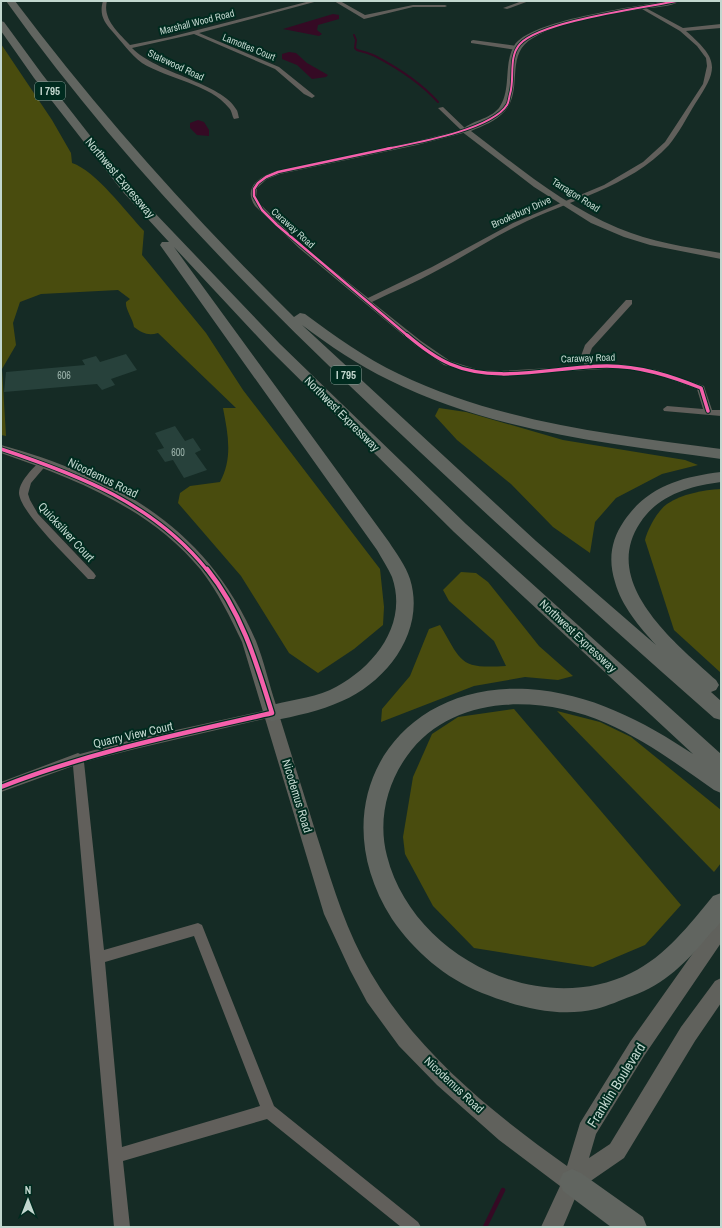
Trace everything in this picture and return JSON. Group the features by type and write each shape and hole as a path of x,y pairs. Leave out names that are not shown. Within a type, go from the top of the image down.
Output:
{"highway":[{"name":"Northwest Expressway","path":"10,1 61,70 101,119 206,236 310,341 571,582 721,712"},
{"name":"Northwest Expressway","path":"1,24 38,76 127,190 274,347 460,528 721,767"},
{"path":"127,190 383,546 401,579 405,598 404,616 394,645 386,658 372,672 338,694 272,713"},
{"path":"206,236 252,273 302,319 324,336 377,368 418,388 491,414 564,432 617,441 721,454"},
{"path":"721,477 682,484 656,496 645,504 632,518 622,533 619,562 621,577 628,595 638,612 679,658 721,697"},
{"path":"721,784 670,748 628,725 581,704 544,696 484,699 463,704 442,714 424,725 408,739 396,755 380,784 373,815 373,835 376,856 390,898 404,920 424,943 446,962 473,977 498,989 528,997 556,1000 584,999 609,994 632,985 654,974 676,958 721,903"},
{"path":"572,1182 633,1227"}],"street":[{"name":"Statewood Road","path":"105,1 103,8 104,17 139,57 153,67 219,96 234,109 237,113 236,118"},
{"name":"Marshall Wood Road","path":"130,47 195,33 316,1"},
{"path":"336,1 364,17 413,6 445,6"},
{"path":"505,8 527,1"},
{"path":"473,42 517,48 530,36 552,27 677,1"},
{"name":"Brookebury Drive","path":"368,301 435,269 515,224 606,186 645,163 667,143 706,84 710,66 707,54 682,30 644,8"},
{"path":"682,30 721,26"},
{"name":"Lamottes Court","path":"195,33 277,68 306,93 312,96"},
{"name":"Caraway Road","path":"517,48 512,62 511,91 506,104 494,117 465,131 417,144 278,172 262,180 254,188 254,198 262,210 301,247 435,356 461,368 479,372 614,366 638,368 657,372 700,388 708,411"},
{"name":"Tarragon Road","path":"441,108 465,131 565,204 604,225 643,240 672,248 721,256"},
{"path":"589,367 585,356 588,347 629,302"},
{"path":"666,409 721,413"},
{"name":"Nicodemus Road","path":"1,449 44,462 88,480 129,500 160,522 195,554 212,573 239,617 272,713 333,914 350,955 373,993 406,1039 461,1094 531,1153 572,1182"},
{"name":"Quicksilver Court","path":"44,462 26,482 23,498 27,507 91,576"},
{"name":"Quarry View Court","path":"1,787 42,770 78,758 272,713"},
{"path":"78,758 98,958 114,1156 122,1227"},
{"name":"Franklin Boulevard","path":"552,1227 572,1182 587,1130 637,1049 721,928"},
{"path":"98,958 198,929 269,1111 413,1227"},
{"path":"572,1182 617,1151 688,1034 721,987"},
{"path":"114,1156 269,1111"}],"shaded area":[{"path":"333,14 339,15 339,19 318,25 317,30 322,34 319,36 283,29"},
{"path":"1,44 52,120 71,153 72,163 81,167 101,183 144,231 142,255 206,333 243,390 380,569 384,607 383,625 354,649 318,673 289,653 241,576 178,503 180,493 190,486 220,482 227,464 228,455 228,437 223,408 236,408 158,333 145,333 134,327 126,305 126,302 130,299 118,290 41,294 20,302 13,323 16,345 2,369 6,436 1,435"},
{"path":"289,52 296,53 307,63 328,75 326,77 312,79 297,65 282,59 282,54"},
{"path":"198,120 204,122 209,130 209,136 197,135 190,128 190,123"},
{"path":"439,408 466,412 563,440 685,460 698,465 662,474 616,498 595,522 590,553 553,527 511,484 457,440 435,416"},
{"path":"721,489 721,673 674,630 645,540 653,520 667,504 693,493"},
{"path":"461,572 476,573 488,582 539,646 573,676 558,680 525,677 474,686 381,722 382,709 410,676 429,629 440,625 458,655 470,664 491,667 506,666 494,641 449,601 443,590"},
{"path":"514,709 681,905 645,945 593,967 474,948 433,906 405,854 403,837 413,777 432,734 458,717"},
{"path":"557,711 600,722 631,737 721,810 721,863 714,872"}],"building":[{"path":"126,354 137,370 111,379 115,385 102,390 97,384 4,392 6,372 85,365 82,360 96,356 100,362"},
{"path":"175,426 185,441 193,438 201,450 195,453 207,470 184,478 173,460 165,462 157,450 164,448 155,433"}],"waterway":[{"path":"354,35 356,40 355,48 357,50 368,53 392,65 424,88 438,102"},
{"path":"485,1227 503,1190"}],"cycle path":[{"path":"677,1 563,24 542,30 530,36 520,44 514,53 511,91 507,105 494,117 477,126 417,143 278,172 266,177 258,183 254,189 254,196 262,210 300,246 372,304 416,343 450,364 457,367 492,373 607,366 619,366 643,370 701,388 708,411"},
{"path":"1,449 38,461 107,490 138,507 167,528 194,553 217,582 238,616 253,651 272,713 101,753 34,774 1,787"}]}
